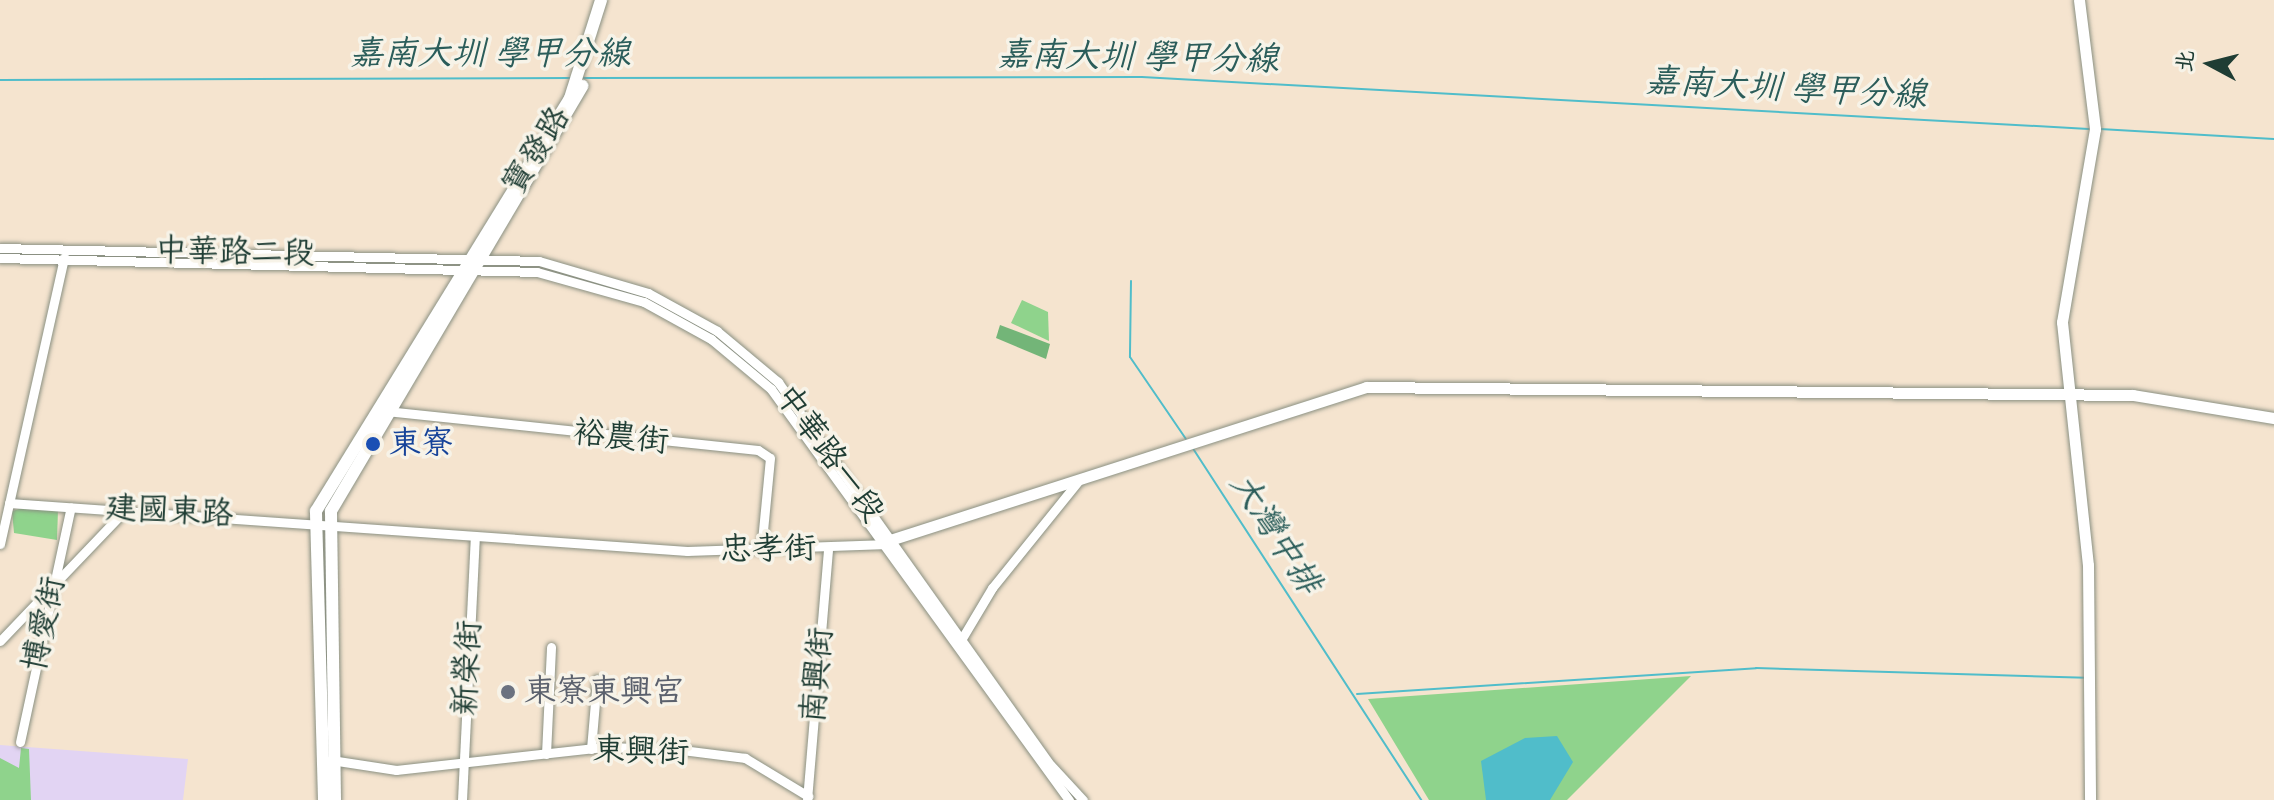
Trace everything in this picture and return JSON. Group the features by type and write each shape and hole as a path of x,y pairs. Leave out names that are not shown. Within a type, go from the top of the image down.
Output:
{"main road":[{"name":"寶發路","path":"312,524 384,410 570,98 601,0"},
{"name":"寶發路","path":"328,523 384,410"},
{"path":"324,800 330,760 328,523"},
{"path":"312,524 335,800"}],"street":[{"path":"2079,0 2095,114 2094,144 2063,307 2075,396 2088,565 2090,800"},
{"name":"中華路二段","path":"0,248 65,255"},
{"path":"0,544 65,255"},
{"name":"中華路二段","path":"0,258 65,255 473,263"},
{"name":"中華路一段","path":"473,263 591,282 711,339 771,389 1083,800"},
{"name":"忠孝街","path":"328,523 475,536 761,551 889,543 1191,440 1366,387 2133,395 2274,418"},
{"name":"裕農街","path":"384,410 766,453 761,551"},
{"path":"961,640 992,588 1082,477"},
{"name":"建國東路","path":"9,503 328,523"},
{"name":"博愛街","path":"20,742 71,507"},
{"path":"0,641 55,579 125,510"},
{"name":"新榮街","path":"462,800 475,536"},
{"name":"中華路一段","path":"889,543 1069,800"},
{"name":"南興街","path":"807,798 828,549"},
{"path":"546,754 551,647"},
{"path":"591,749 597,679"},
{"name":"東興街","path":"330,760 396,770 591,749 745,758 807,798"}],"shaded area":[{"path":"0,745 188,759 183,800 0,800"}],"green space":[{"path":"1022,300 1048,312 1049,341 1011,323"},
{"path":"1000,325 1050,344 1046,359 996,338"},
{"path":"23,508 58,510 57,540 14,533 12,511"},
{"path":"1691,676 1567,800 1429,800 1368,699"},
{"path":"21,748 29,749 31,800 0,800 0,758 19,768"}],"water":[{"path":"1557,736 1573,762 1550,800 1486,800 1481,761 1525,738"}],"waterway":[{"name":"嘉南大圳 學甲分線","path":"581,78 1142,77 2089,129"},
{"name":"嘉南大圳 學甲分線","path":"0,80 571,78"},
{"name":"嘉南大圳 學甲分線","path":"2100,129 2274,139"},
{"name":"大灣中排","path":"1131,281 1130,357 1186,439"},
{"name":"大灣中排","path":"1192,447 1421,800"},
{"path":"1357,694 1756,668 2086,678"}],"place":[{"name":"東寮","path":"373,444"},
{"name":"東寮東興宮","path":"508,692"}]}
